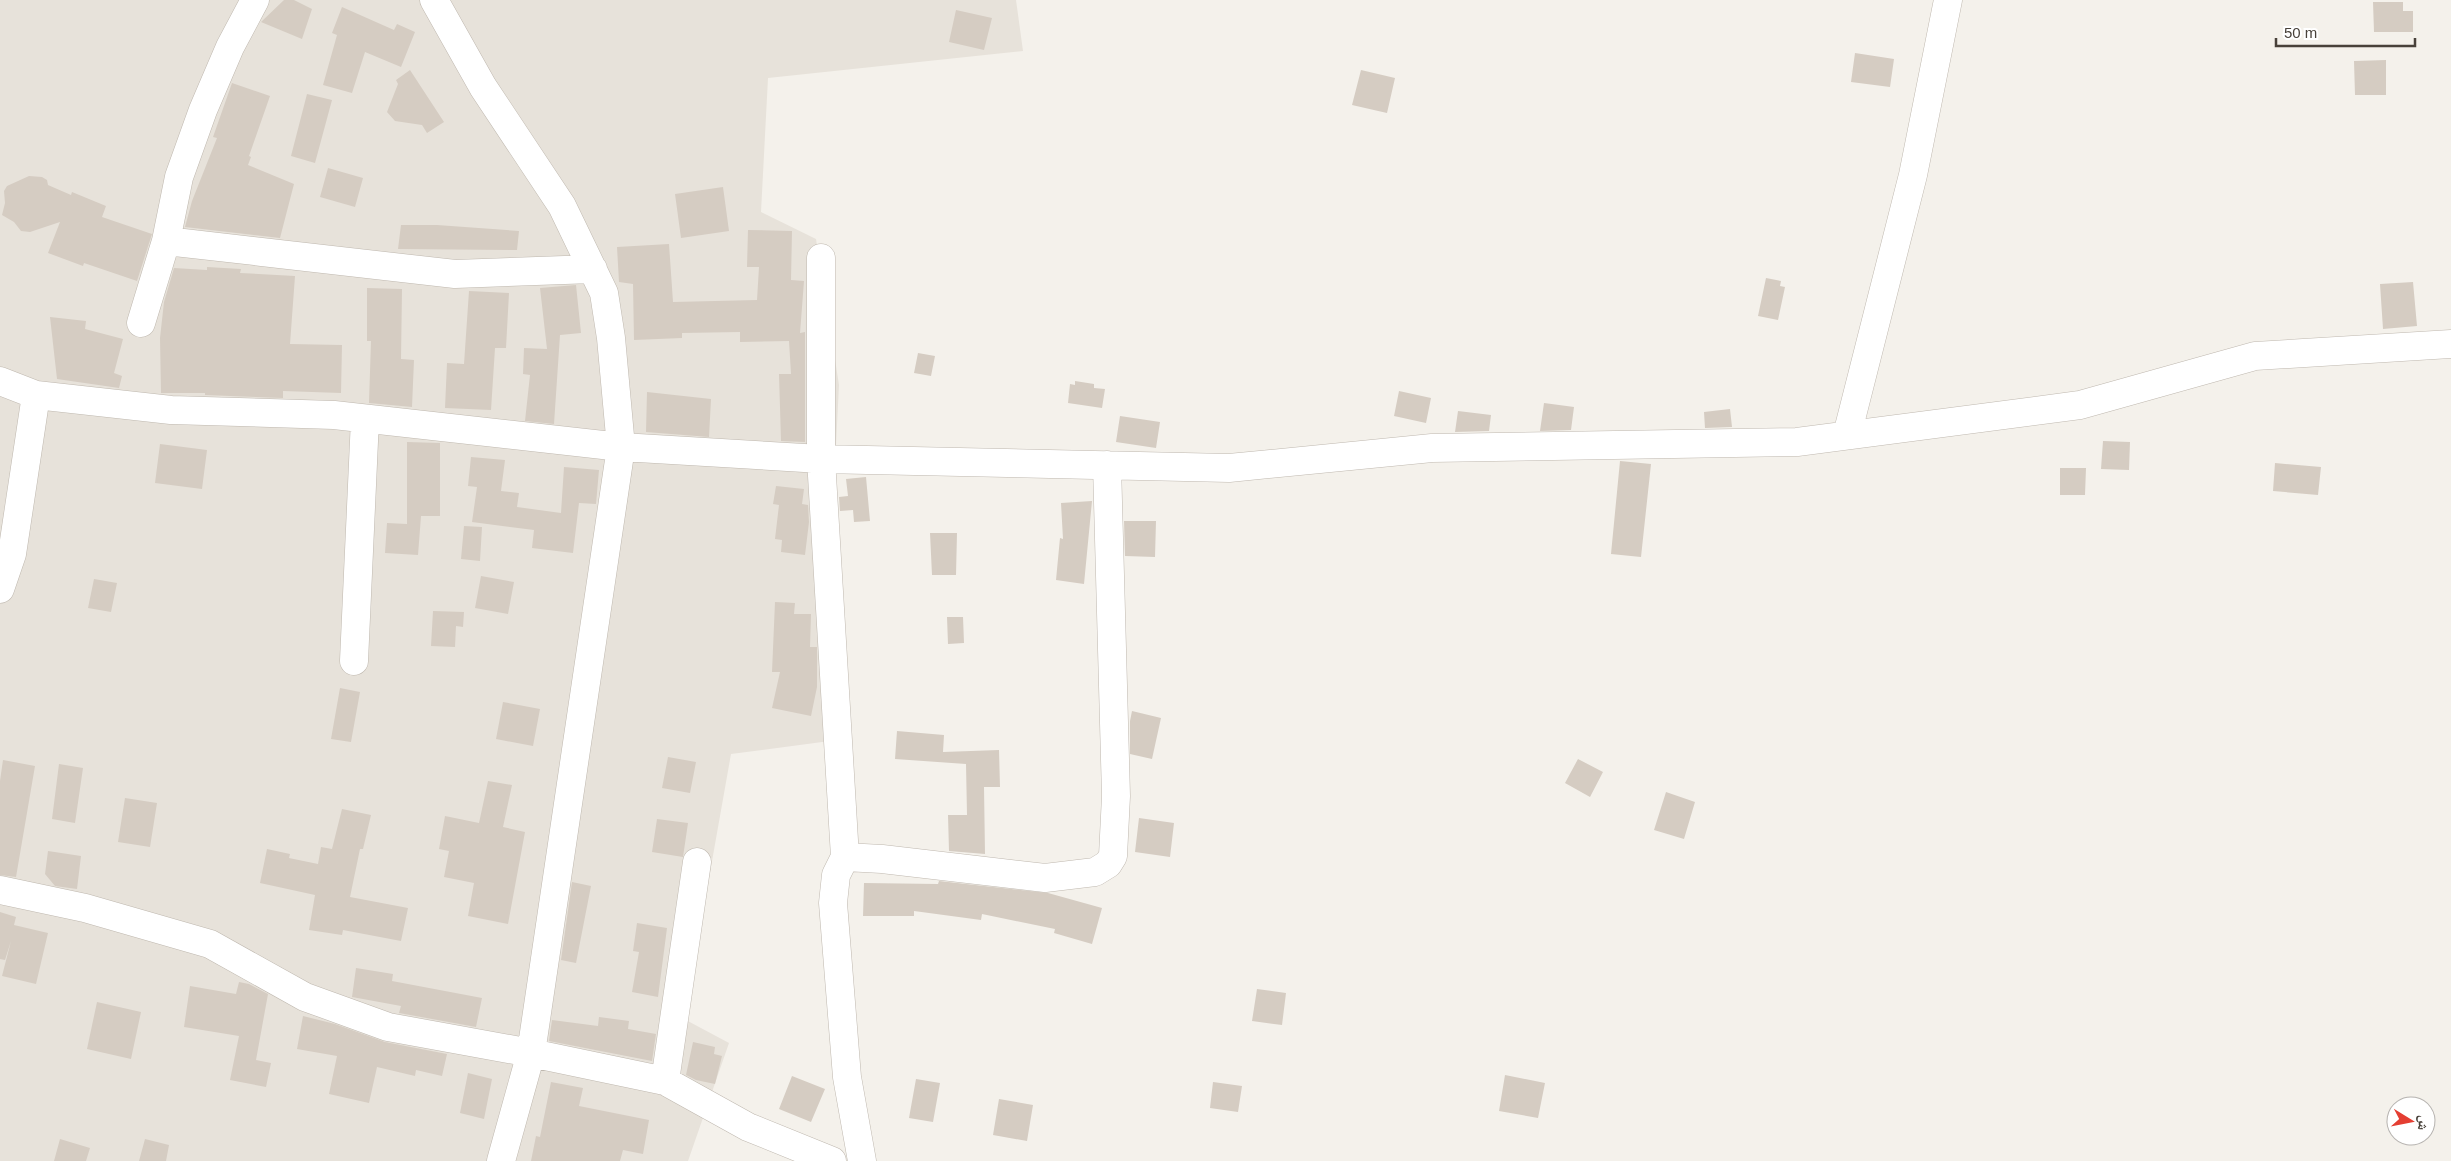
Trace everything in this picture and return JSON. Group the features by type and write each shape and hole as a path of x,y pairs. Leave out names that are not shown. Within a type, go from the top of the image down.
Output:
{"street":[{"path":"141,322 166,241 179,177 203,110 230,47 255,0"},
{"path":"434,0 482,87 562,206 604,294 611,338 621,447 531,1053 501,1161"},
{"path":"1847,435 1913,175 1948,0"},
{"path":"166,241 455,274 593,269"},
{"path":"821,258 821,459 845,857 836,875 833,903 847,1077 862,1161"},
{"path":"0,382 36,394 171,410 334,415 621,447 821,459 1229,468 1432,448 1797,442 2080,405 2255,356 2451,344"},
{"path":"0,589 12,554 36,394"},
{"path":"354,661 365,419"},
{"path":"845,857 882,859 1045,878 1094,872 1108,864 1113,856 1116,796 1107,465"},
{"path":"665,1081 698,862"},
{"path":"0,890 85,908 210,944 305,998 388,1027 531,1053 665,1081 748,1127 832,1161"}],"shaded area":[{"path":"0,0 1016,0 1023,51 768,78 761,212 816,239 839,385 830,564 837,740 731,754 684,1019 729,1043 688,1161 0,1161"}],"building":[{"path":"284,0 294,0 312,9 302,39 261,22"},
{"path":"2373,2 2403,2 2403,11 2413,11 2413,32 2374,32"},
{"path":"342,7 394,30 397,24 415,32 401,67 365,52 352,93 323,85 337,35 332,33"},
{"path":"956,10 992,18 984,50 949,42"},
{"path":"1855,53 1894,59 1890,87 1851,82"},
{"path":"2386,60 2386,95 2355,95 2354,61"},
{"path":"410,70 444,122 427,133 422,125 395,121 387,112 398,84 396,80"},
{"path":"1361,70 1395,78 1387,113 1352,105"},
{"path":"232,83 270,96 249,156 251,157 248,165 294,184 280,238 185,227 192,201 217,138 213,137"},
{"path":"307,94 332,100 315,163 291,156"},
{"path":"328,168 363,178 355,207 320,197"},
{"path":"29,176 42,177 47,180 48,185 71,195 72,192 106,206 102,217 152,234 137,281 84,263 83,266 48,253 60,222 30,232 21,231 14,222 2,215 5,203 4,191 7,186"},
{"path":"723,187 729,231 681,238 675,194"},
{"path":"401,225 437,225 519,231 517,250 398,249"},
{"path":"748,230 792,231 791,280 804,281 800,333 805,332 805,442 781,441 779,374 791,374 789,341 740,342 740,332 682,333 682,338 634,340 633,284 619,282 617,247 669,244 673,302 757,300 759,267 747,267"},
{"path":"207,267 241,269 240,273 295,276 290,344 342,345 341,393 283,391 283,398 205,395 205,393 161,393 160,338 164,302 174,268 207,270"},
{"path":"1766,278 1781,281 1780,286 1785,287 1778,320 1758,316"},
{"path":"2413,282 2417,326 2383,329 2380,284"},
{"path":"576,285 581,333 560,335 554,424 525,421 530,375 523,374 524,348 547,349 540,288"},
{"path":"367,288 402,289 401,359 414,360 412,407 369,403 371,341 367,341"},
{"path":"469,291 509,293 506,348 495,348 491,410 445,408 447,363 464,364"},
{"path":"50,317 86,321 85,329 123,339 114,373 122,376 119,388 57,379"},
{"path":"918,353 935,356 931,376 914,373"},
{"path":"1075,381 1094,384 1094,388 1105,389 1102,408 1068,403 1070,384 1075,385"},
{"path":"1399,391 1431,398 1426,423 1394,416"},
{"path":"647,392 711,399 709,437 646,432"},
{"path":"1544,403 1574,407 1571,430 1540,431"},
{"path":"1730,409 1732,427 1705,428 1704,412"},
{"path":"1458,411 1491,415 1489,431 1455,432"},
{"path":"1120,416 1160,422 1156,448 1116,442"},
{"path":"2103,441 2130,442 2129,470 2101,469"},
{"path":"407,442 440,443 440,516 421,516 418,555 385,553 387,523 407,524"},
{"path":"160,444 207,450 202,489 155,483"},
{"path":"471,457 505,460 501,491 519,493 517,507 561,513 564,467 599,470 596,504 579,503 573,553 532,548 534,530 472,522 477,487 468,486"},
{"path":"1620,461 1651,464 1641,557 1611,554"},
{"path":"2275,463 2321,467 2318,495 2273,491"},
{"path":"2060,468 2086,468 2085,495 2060,495"},
{"path":"866,477 870,521 854,522 853,510 840,511 839,497 848,496 846,479"},
{"path":"776,486 804,489 802,504 808,505 809,522 805,555 781,552 782,540 775,539 779,505 773,504"},
{"path":"1092,501 1084,584 1056,580 1060,538 1063,539 1061,503"},
{"path":"1124,521 1156,521 1155,557 1125,556"},
{"path":"464,526 482,527 480,561 461,559"},
{"path":"930,533 957,533 956,575 932,575"},
{"path":"481,576 514,582 508,614 475,608"},
{"path":"94,579 117,583 111,612 88,608"},
{"path":"775,602 795,603 794,614 811,614 810,647 817,647 817,687 811,716 772,708 780,672 772,672"},
{"path":"433,611 464,612 463,627 456,626 455,647 431,646"},
{"path":"947,617 963,617 964,643 948,644"},
{"path":"340,688 360,692 351,742 331,739"},
{"path":"503,702 540,709 533,746 496,739"},
{"path":"1132,711 1161,718 1152,759 1130,754 1130,721"},
{"path":"897,731 944,735 943,752 999,750 1000,787 984,787 985,854 949,851 948,815 967,815 966,764 895,759"},
{"path":"668,757 696,762 690,793 662,788"},
{"path":"1578,759 1603,772 1590,797 1565,783"},
{"path":"3,760 35,766 16,877 0,875 0,781"},
{"path":"59,764 83,768 75,823 52,819"},
{"path":"488,781 512,785 503,827 525,832 508,924 468,916 474,883 444,877 449,851 439,849 445,816 479,823"},
{"path":"1666,792 1695,802 1684,839 1654,830"},
{"path":"125,798 157,803 150,847 118,842"},
{"path":"342,809 371,815 363,849 360,849 350,897 408,908 401,941 343,930 342,935 309,930 315,895 260,883 267,849 290,854 289,858 318,864 321,847 332,849"},
{"path":"1139,818 1174,823 1170,857 1135,852"},
{"path":"657,819 688,823 683,857 652,852"},
{"path":"48,851 81,856 77,889 55,886 45,874"},
{"path":"939,881 1048,893 1102,908 1092,944 1054,933 1055,929 982,914 981,920 914,911 914,916 863,916 864,883 938,884"},
{"path":"572,882 591,886 576,963 561,960"},
{"path":"0,912 16,917 14,925 48,933 36,984 2,976 11,941 5,960 0,959"},
{"path":"637,923 667,928 658,997 632,992 639,952 633,951"},
{"path":"356,968 393,974 392,981 482,998 476,1027 399,1013 401,1006 352,997"},
{"path":"239,982 249,984 268,994 256,1060 271,1063 266,1087 230,1080 239,1036 184,1027 190,986 236,994"},
{"path":"1257,989 1286,993 1282,1025 1252,1021"},
{"path":"97,1002 141,1012 131,1059 87,1049"},
{"path":"303,1016 335,1024 385,1042 447,1054 442,1076 416,1070 415,1076 377,1067 369,1103 329,1094 337,1056 297,1049"},
{"path":"599,1017 629,1021 628,1029 656,1034 652,1061 549,1041 552,1020 598,1026"},
{"path":"693,1042 715,1047 714,1054 722,1056 715,1084 696,1080 686,1075"},
{"path":"468,1073 492,1079 484,1119 460,1113"},
{"path":"1505,1075 1545,1083 1538,1118 1499,1111"},
{"path":"792,1076 825,1089 811,1122 779,1109"},
{"path":"916,1079 940,1083 933,1122 909,1118"},
{"path":"551,1082 583,1088 579,1106 649,1120 643,1154 623,1150 620,1161 531,1161 536,1136 540,1137"},
{"path":"1213,1082 1242,1086 1238,1112 1210,1108"},
{"path":"999,1099 1033,1105 1027,1141 993,1135"},
{"path":"60,1139 90,1148 86,1161 54,1161"},
{"path":"145,1139 169,1145 166,1161 139,1161"}]}
